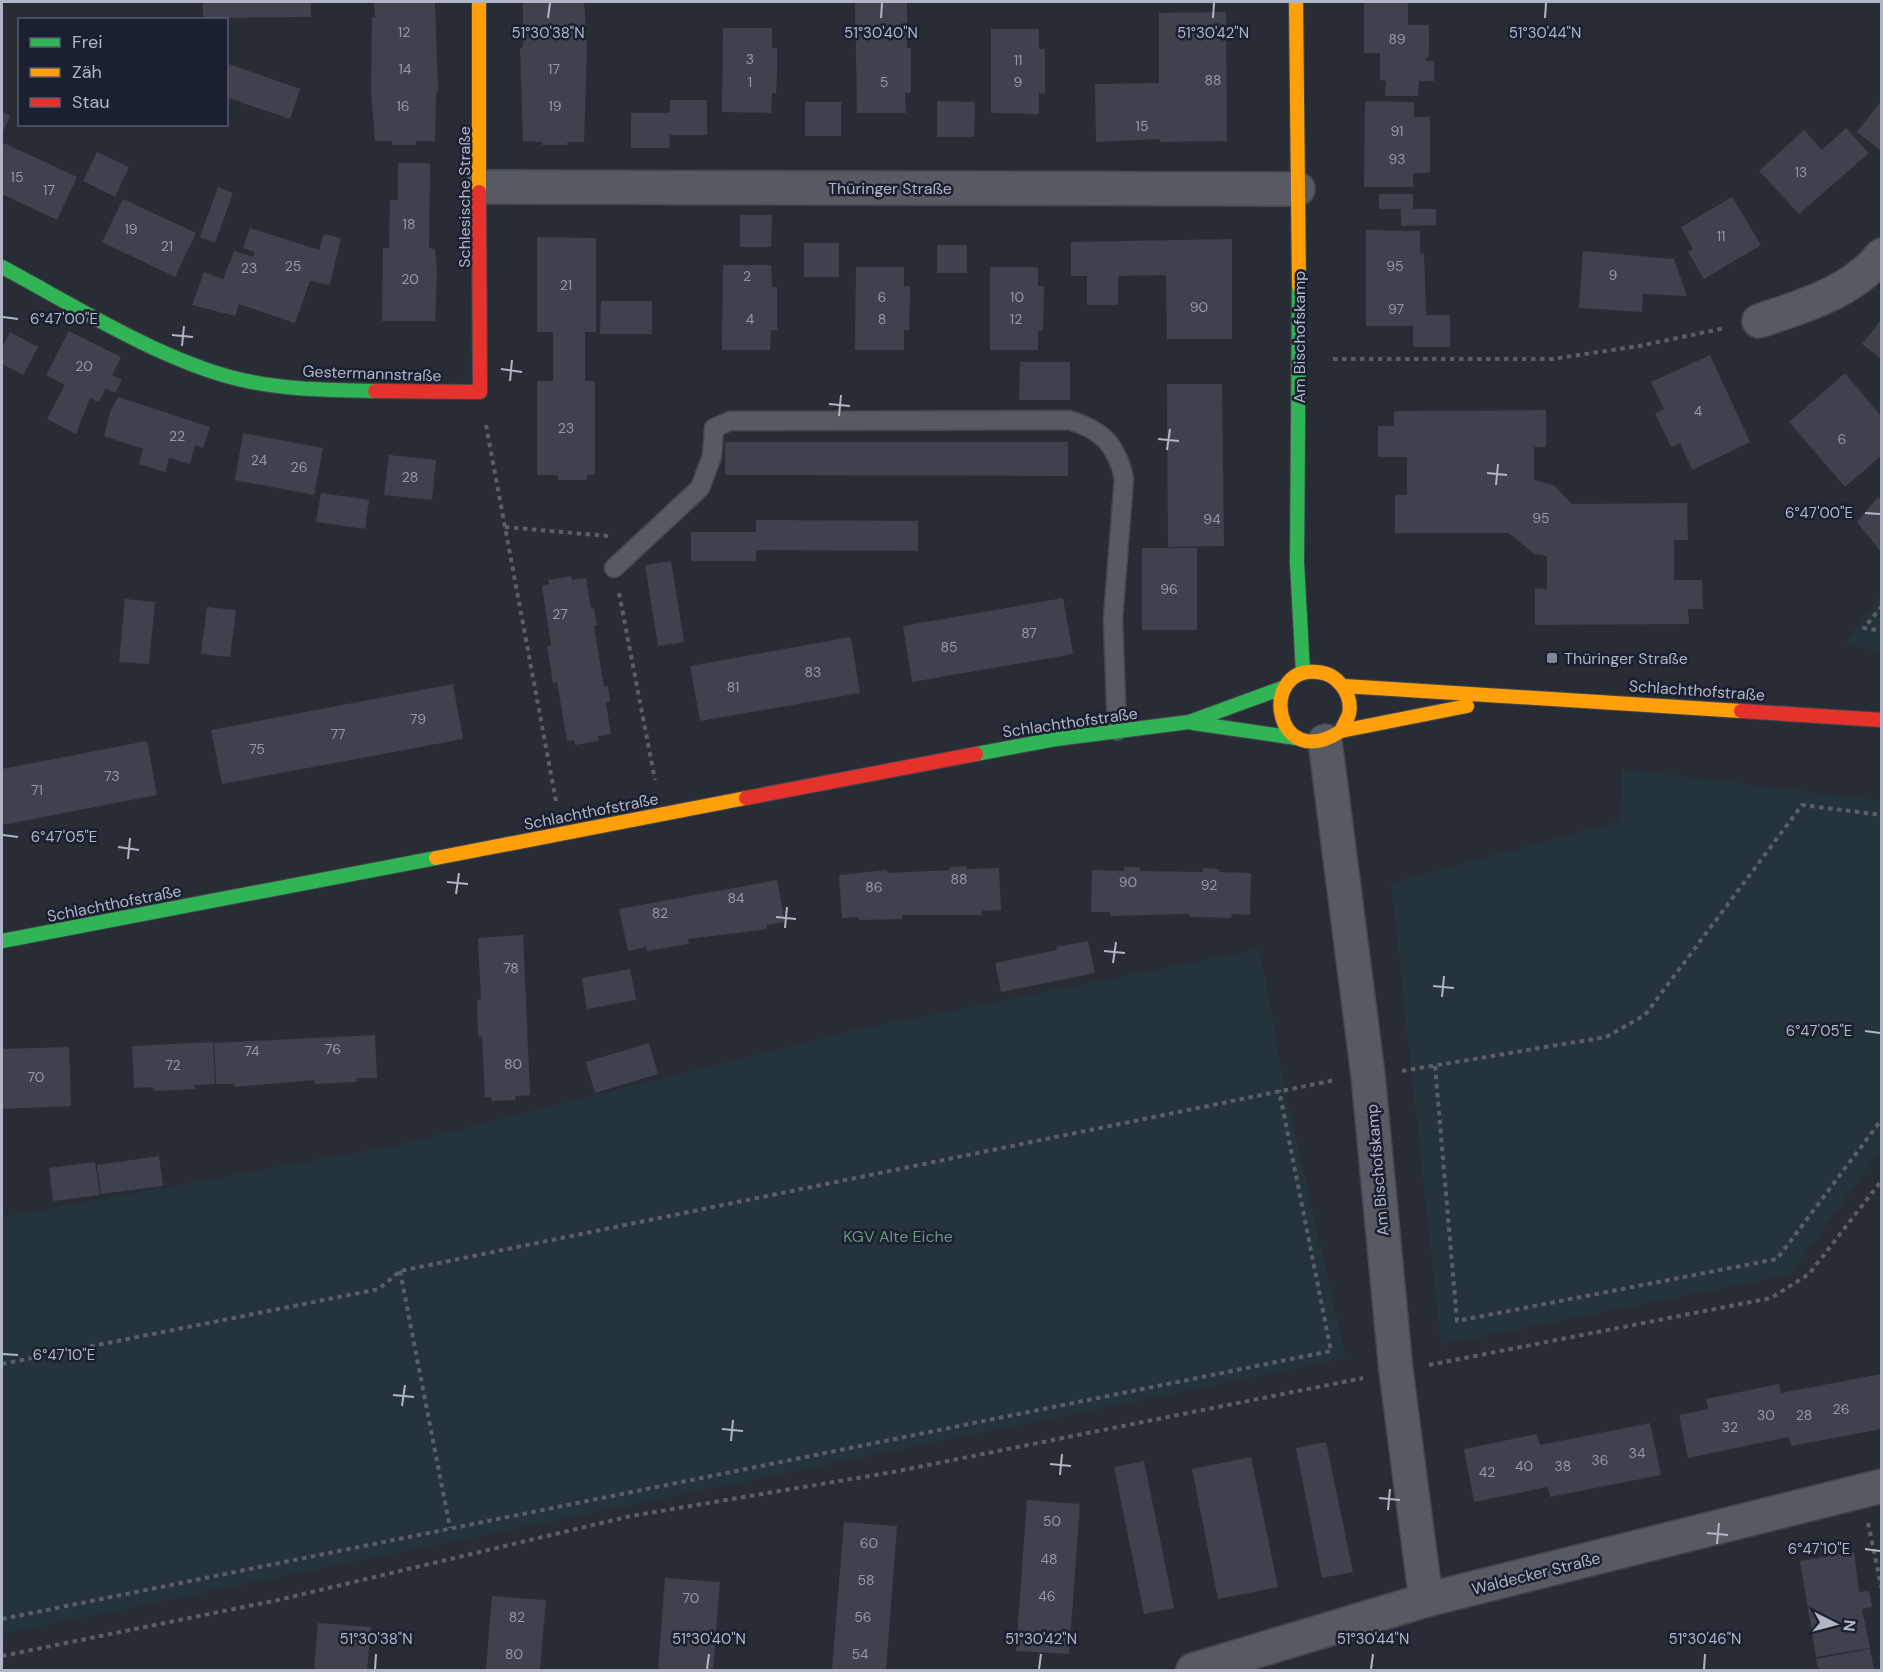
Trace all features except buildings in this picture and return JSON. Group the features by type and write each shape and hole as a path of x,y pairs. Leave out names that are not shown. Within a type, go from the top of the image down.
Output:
{"street":[{"name":"Schlesische Straße","path":"479,2 480,392"},
{"name":"Am Bischofskamp","path":"1296,2 1300,358 1297,563 1303,673"},
{"name":"Thüringer Straße","path":"481,187 1298,189"},
{"path":"1759,321 1803,306 1848,286 1881,255"},
{"name":"Gestermannstraße","path":"2,267 171,356 238,379 320,390 480,392"},
{"path":"1325,672 1344,686 1351,709 1348,721 1321,737 1281,720 1279,709 1285,687 1303,673 1325,672"},
{"name":"Schlachthofstraße","path":"1344,686 1881,720"},
{"name":"Schlachthofstraße","path":"2,941 1056,739 1189,722 1285,687"},
{"name":"Schlachthofstraße","path":"1189,722 1321,737 1510,698"},
{"name":"Am Bischofskamp","path":"1321,737 1368,1075 1396,1371 1426,1600"},
{"name":"Waldecker Straße","path":"1193,1671 1426,1600 1871,1489"}],"lane":[{"path":"614,568 700,488 712,456 714,428 730,422 1069,420 1091,427 1109,443 1119,458 1124,478 1113,619 1117,731"}],"path":[{"path":"1300,358 1552,358 1639,346 1759,321"},
{"path":"480,392 562,834"},
{"path":"505,527 608,535 661,813"},
{"path":"1881,606 1864,628 1881,631"},
{"path":"1881,815 1802,805 1645,1015 1606,1037 1435,1066 1457,1321 1777,1259 1881,1119"},
{"path":"2,1364 379,1289 400,1271 1279,1090 1331,1351 2,1619"},
{"path":"2,1656 278,1600 631,1516 893,1472 1771,1298 1809,1274 1881,1180"},
{"path":"400,1271 450,1528"},
{"path":"1871,1489 1881,1590"}],"green space":[{"path":"1881,596 1881,651 1844,644"},
{"path":"1622,769 1881,801 1881,1150 1789,1275 1441,1345 1391,883 1620,821"},
{"name":"KGV Alte Eiche","path":"1260,949 1285,1089 1346,1358 2,1634 2,1217 397,1145 850,1031"}],"traffic: fast":[{"path":"2,267 117,330 178,359 208,370 255,383 306,389 375,391"},
{"path":"1299,286 1297,563 1303,673"},
{"path":"976,754 1056,739 1189,722 1285,687"},
{"path":"1193,723 1296,738"},
{"path":"2,941 436,858"}],"traffic: slow":[{"path":"479,2 479,192"},
{"path":"1296,2 1299,286"},
{"path":"1341,731 1350,706 1346,692 1337,680 1317,672 1298,675 1286,685 1281,700 1282,716 1288,730 1301,740 1318,741 1341,731 1467,706"},
{"path":"1344,686 1741,711"},
{"path":"436,858 746,798"}],"traffic: jam":[{"path":"375,391 480,392 479,192"},
{"path":"1741,711 1882,720"},
{"path":"746,798 976,754"}],"place":[{"name":"Thüringer Straße","path":"1552,658"}]}
